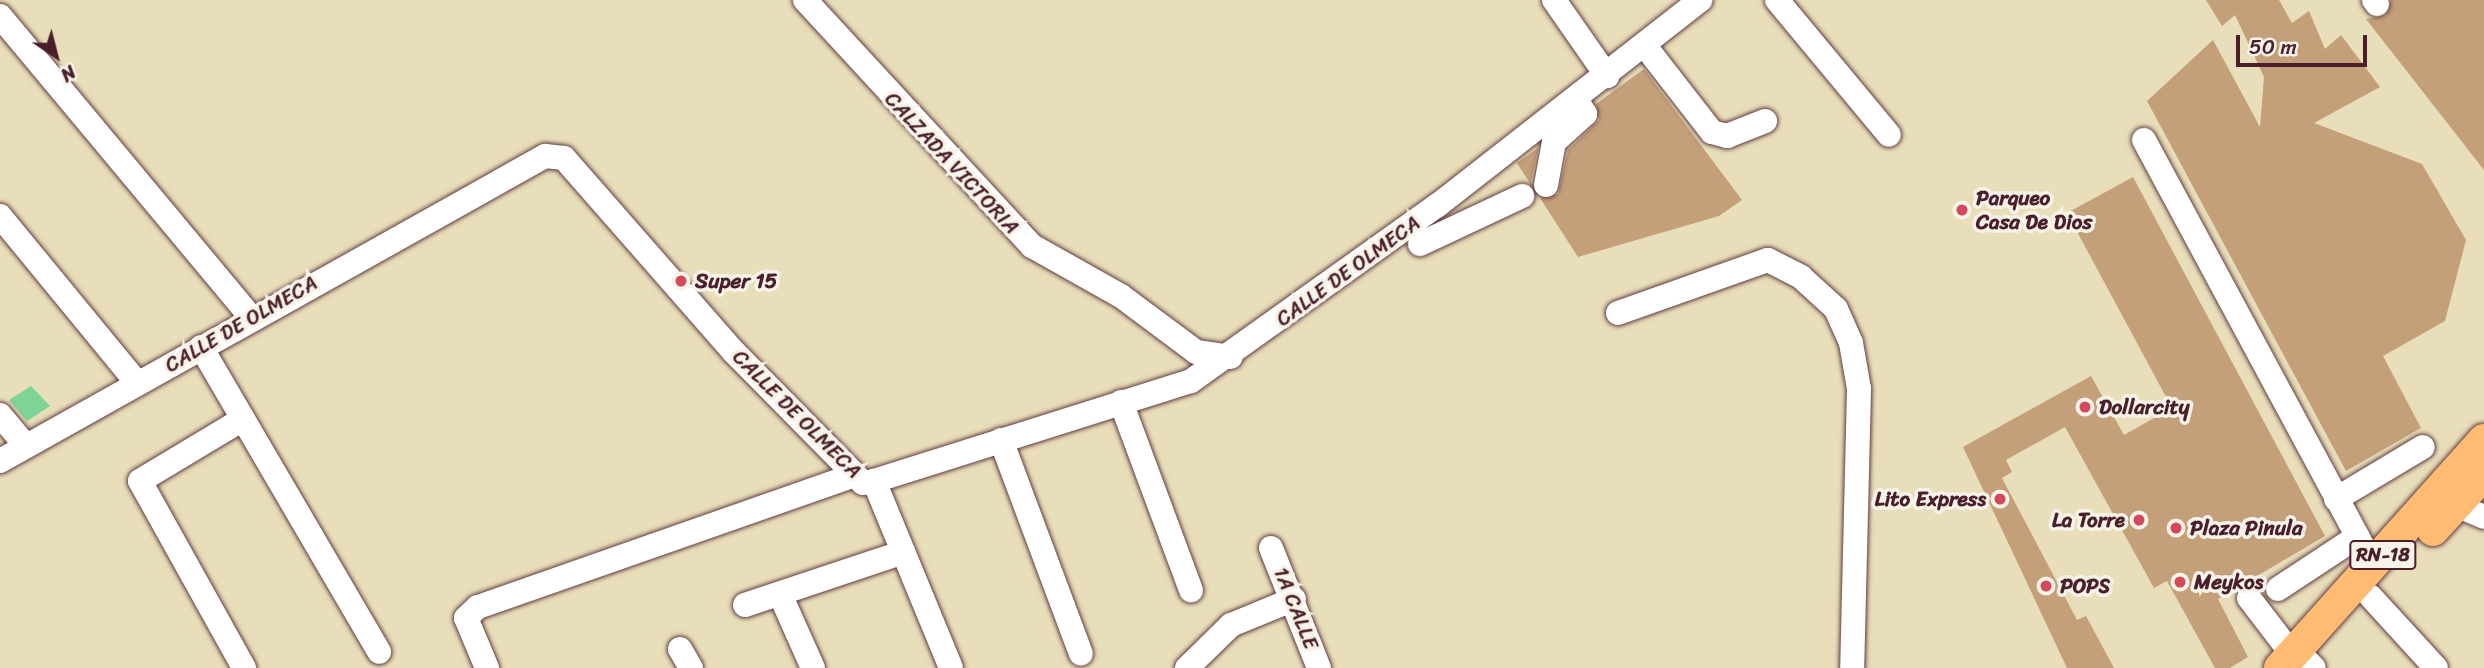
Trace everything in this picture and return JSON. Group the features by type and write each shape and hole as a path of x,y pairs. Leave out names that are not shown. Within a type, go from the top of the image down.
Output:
{"main road":[{"name":"RN-18","path":"2299,664 2373,565 2484,440"},
{"name":"RN-18","path":"2299,664 2470,511 2484,474"}],"street":[{"name":"CALZADA VICTORIA","path":"805,0 1032,246 1121,296 1196,352 1231,357"},
{"path":"1554,0 1606,76"},
{"name":"CALLE DE OLMECA","path":"0,461 524,163 564,158 733,351 871,486 1126,413 1191,381 1231,357 1438,205 1645,46 1700,0"},
{"path":"1777,0 1889,135"},
{"path":"0,16 252,318"},
{"path":"1645,46 1712,132 1727,136 1765,121"},
{"path":"1546,185 1554,142 1585,114 1576,99"},
{"path":"2144,140 2373,565"},
{"path":"1420,244 1522,195"},
{"path":"1438,205 1454,229"},
{"path":"0,216 137,383"},
{"path":"1618,313 1768,260 1801,277 1836,309 1852,342 1859,389 1852,668"},
{"path":"201,347 379,652"},
{"path":"1126,413 1191,590"},
{"path":"0,415 26,446"},
{"path":"243,419 140,481 244,668"},
{"path":"2336,499 2423,447"},
{"path":"1003,449 1081,654"},
{"path":"487,668 466,618 478,607 871,486 904,552 951,668"},
{"path":"2278,589 2357,537"},
{"name":"1A CALLE","path":"1271,548 1294,599 1319,668"},
{"path":"745,605 904,552"},
{"path":"780,594 813,668"},
{"path":"2371,597 2436,668"},
{"path":"2249,598 2299,664"},
{"path":"1188,668 1231,625 1294,599"}],"green space":[{"path":"31,386 50,406 27,421 9,400"}],"building":[{"path":"2206,0 2279,0 2292,23 2309,11 2325,49 2341,35 2380,87 2314,123 2422,164 2466,240 2445,321 2383,356 2421,428 2346,471 2147,101 2213,40 2260,127 2264,77 2235,15 2222,26"},
{"path":"2391,0 2484,0 2484,170 2366,19 2386,15"},
{"path":"1644,69 1742,200 1719,216 1578,257 1540,198 1558,194 1568,150 1599,120 1596,104"},
{"path":"1538,148 1531,182 1531,185 1517,163"},
{"path":"2133,177 2325,536 2218,599 2248,657 2230,668 2215,668 2167,581 2154,588 2065,427 2006,460 2012,472 2002,478 2077,620 2086,616 2114,668 2067,668 1963,447 2091,376 2124,435 2172,408 2067,213"}],"place":[{"name":"Parqueo Casa De Dios","path":"1962,210"},
{"name":"Super 15","path":"681,281"},
{"name":"Dollarcity","path":"2085,407"},
{"name":"Lito Express","path":"2000,499"},
{"name":"La Torre","path":"2139,520"},
{"name":"Plaza Pinula","path":"2176,528"},
{"name":"Meykos","path":"2180,582"},
{"name":"POPS","path":"2046,586"}]}
